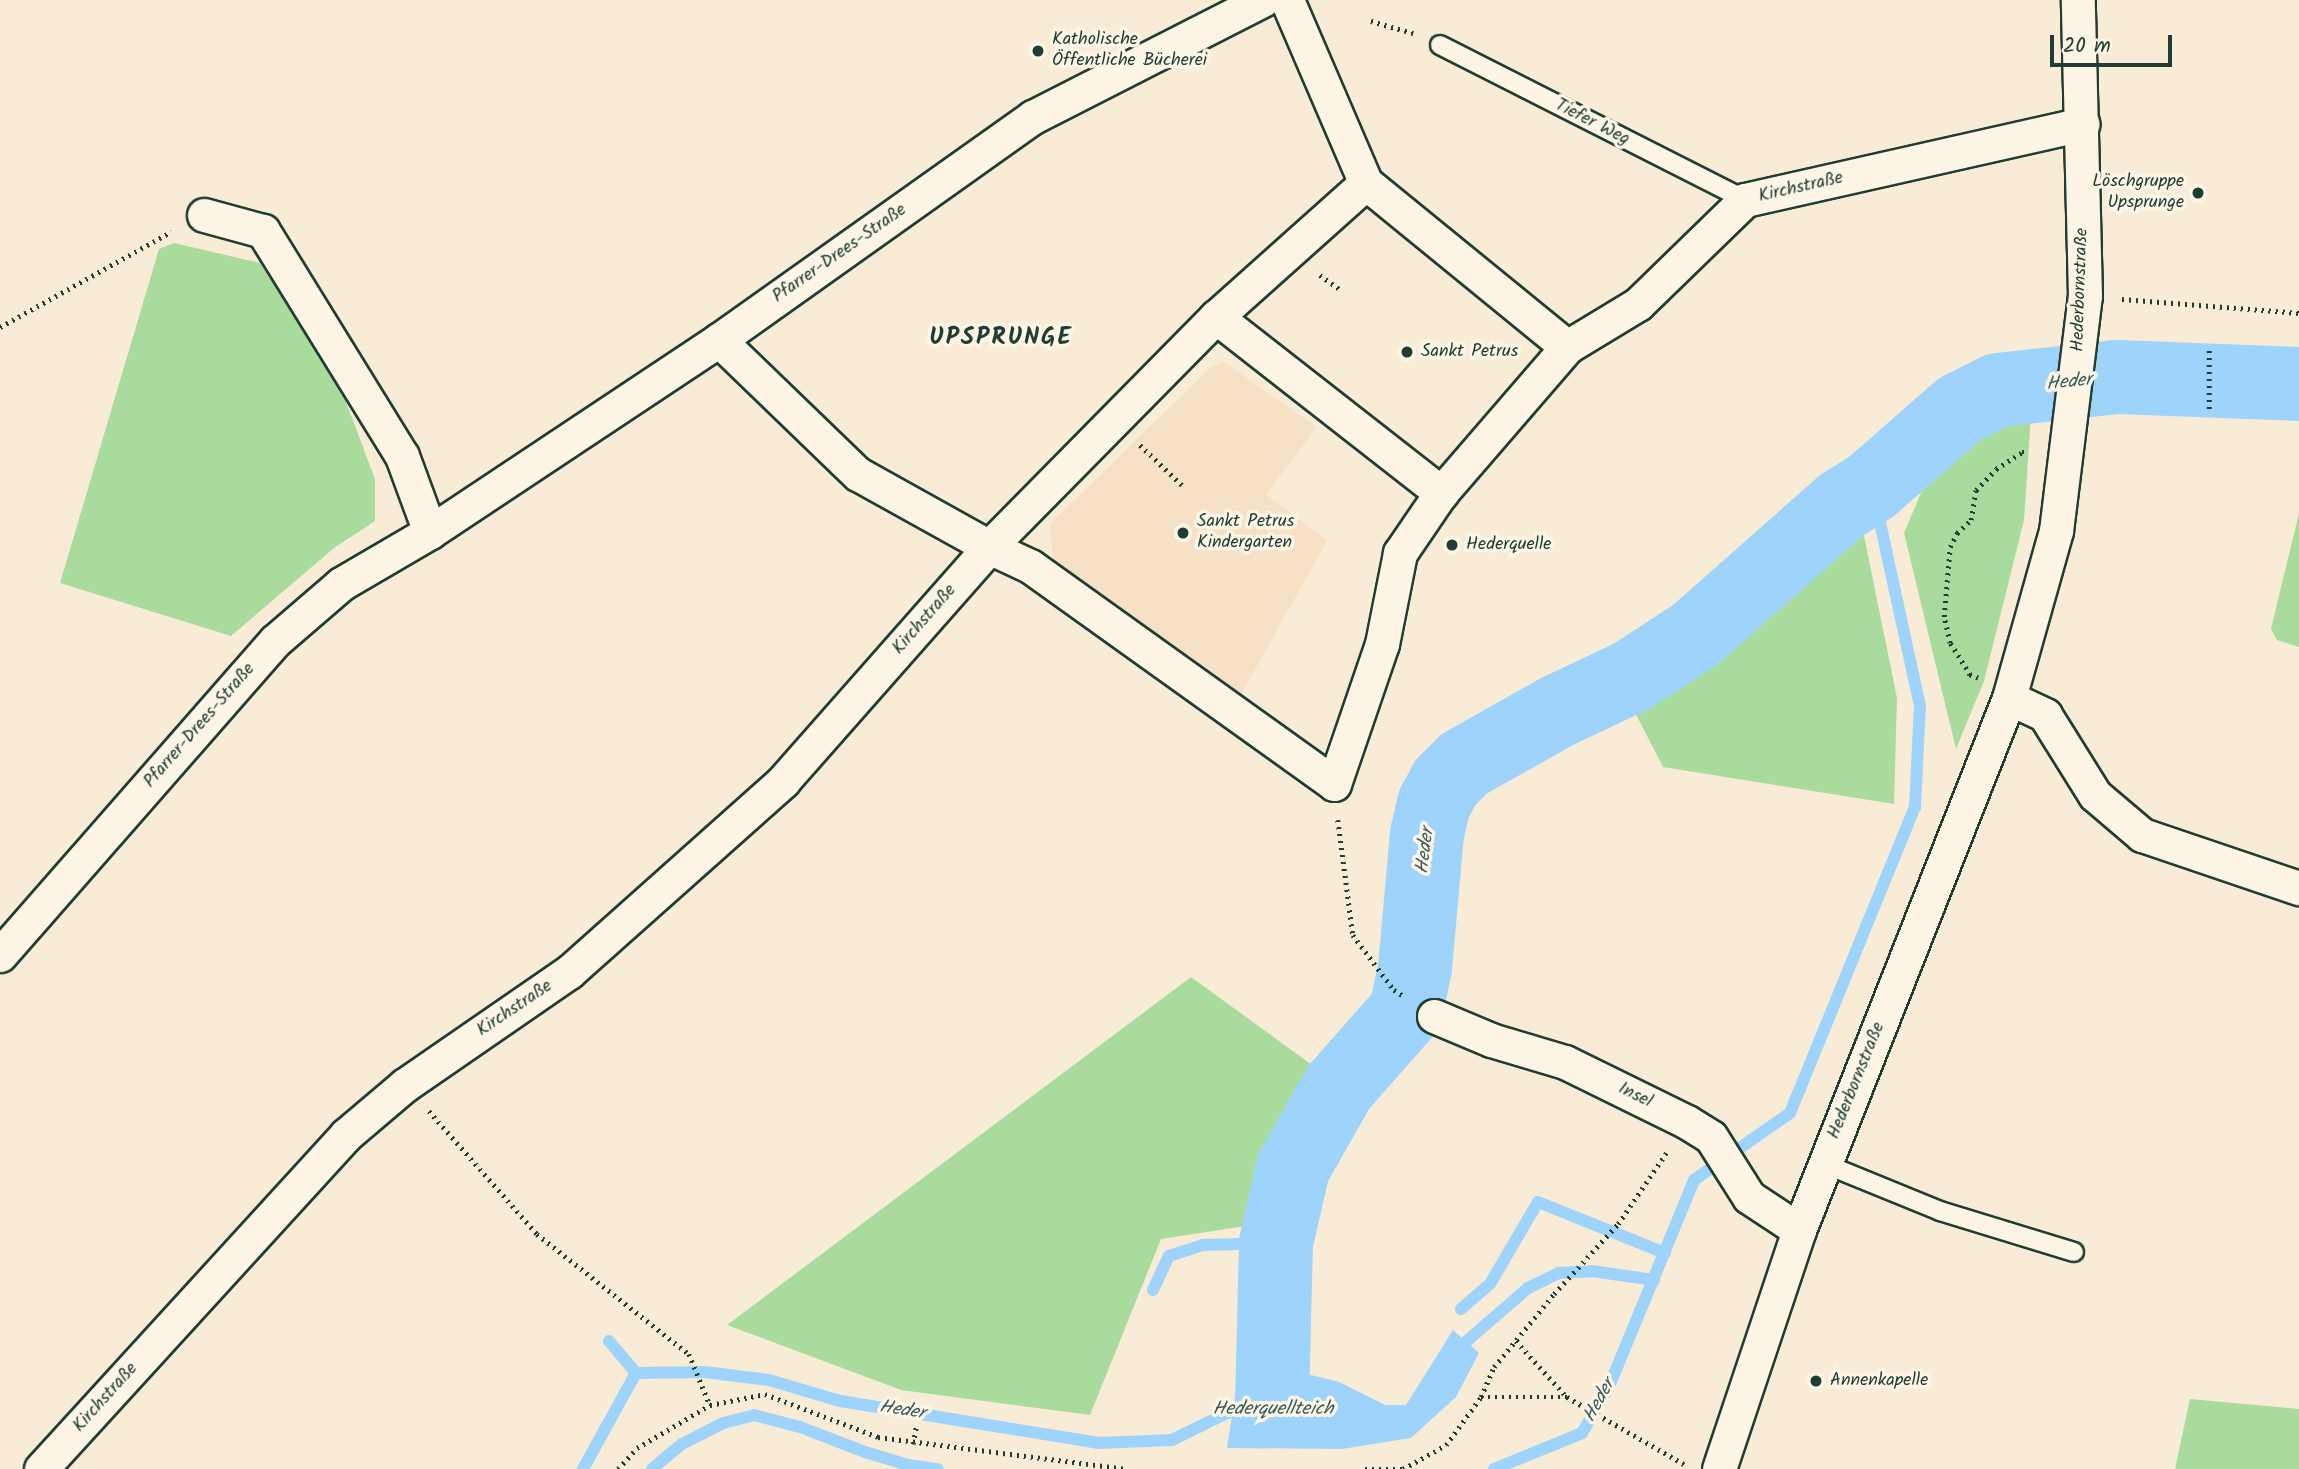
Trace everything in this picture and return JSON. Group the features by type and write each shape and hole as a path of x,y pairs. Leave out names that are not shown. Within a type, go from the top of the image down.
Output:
{"street":[{"name":"Pfarrer-Drees-Straße","path":"0,955 275,641 341,584 430,532 719,340 1033,117 1264,0"},
{"path":"1287,0 1366,183 1567,347"},
{"name":"Hederbornstraße","path":"1718,1469 1798,1230 2010,694 2056,531 2085,296 2078,0"},
{"name":"Kirchstraße","path":"1334,785 1382,644 1400,553 1441,493 1567,347 1638,303 1745,200 2083,124"},
{"name":"Kirchstraße","path":"41,1469 346,1135 405,1084 569,972 783,781 989,547 1216,317 1366,183"},
{"path":"204,215 262,231 402,456 430,532"},
{"path":"1216,317 1441,493"},
{"path":"719,340 858,474 989,547 1030,566 1334,785"},
{"path":"2010,694 2045,715 2095,795 2142,835 2299,888"},
{"name":"Insel","path":"1434,1016 1492,1041 1565,1062 1699,1130"},
{"path":"1699,1130 1749,1197 1798,1230"}],"lane":[{"name":"Tiefer Weg","path":"1440,45 1745,200"},
{"path":"1825,1164 1940,1211 2074,1252"}],"path":[{"path":"1371,21 1413,33 1440,45"},
{"path":"0,327 204,215"},
{"path":"1328,281 1339,289"},
{"path":"2085,296 2299,313"},
{"path":"2209,350 2209,409"},
{"path":"1148,452 1182,485"},
{"path":"2010,694 1970,675 1950,643 1944,617 1950,547 1957,533 1971,520 1976,490 1996,469 2022,452 2066,455"},
{"path":"1334,785 1353,935 1394,990"},
{"path":"405,1084 537,1234 689,1354 710,1405"},
{"path":"1365,1469 1403,1468 1446,1445 1480,1397 1494,1367 1554,1294 1606,1239 1699,1130"},
{"path":"1516,1340 1567,1398 1693,1469"},
{"path":"618,1469 636,1448 710,1405 765,1394 878,1437 913,1444 1127,1469"},
{"path":"1480,1397 1567,1398"},
{"path":"913,1444 916,1427"}],"shaded area":[{"name":"Sankt Petrus Kindergarten","path":"1224,362 1317,427 1266,494 1327,541 1239,698 1054,563 1049,525 1210,368"}],"green space":[{"path":"174,243 260,263 343,394 375,479 375,521 334,548 231,636 60,583 159,249"},
{"path":"2031,416 2024,520 1984,681 1956,749 1904,533 1930,472 1970,439 1999,420"},
{"path":"2299,513 2299,647 2277,640 2271,629"},
{"path":"1862,526 1897,698 1894,804 1663,767 1626,695 1708,651 1827,545"},
{"path":"1191,977 1330,1078 1252,1225 1161,1239 1090,1415 901,1390 727,1325"},
{"path":"2190,1399 2299,1409 2299,1469 2175,1469"}],"water":[{"name":"Hederquellteich","path":"1453,1330 1479,1353 1456,1397 1411,1438 1342,1449 1227,1448 1239,1371 1303,1373 1339,1382 1385,1405 1406,1405"}],"waterway":[{"name":"Heder","path":"1272,1405 1276,1243 1293,1168 1339,1087 1406,1011 1415,968 1427,834 1434,804 1445,783 1464,764 1558,711 1632,676 1695,635 1842,505 1872,486 1960,409 1998,390 2117,377 2299,384"},
{"name":"Heder","path":"1494,1469 1582,1433 1608,1389 1694,1180 1790,1113 1915,807 1920,706 1872,486"},
{"path":"1461,1309 1490,1284 1538,1202 1665,1253"},
{"path":"1153,1290 1169,1256 1203,1245 1276,1243"},
{"name":"Heder","path":"1457,1355 1461,1346 1528,1288 1559,1273 1592,1271 1654,1280"},
{"path":"609,1341 636,1373"},
{"name":"Heder","path":"583,1469 636,1373 705,1372 769,1380 840,1401 1098,1443 1172,1440 1227,1413 1247,1410"},
{"name":"Heder","path":"652,1469 682,1444 723,1423 754,1415 800,1427 908,1465 938,1469"}],"place":[{"name":"Katholische Öffentliche Bücherei","path":"1038,51"},
{"name":"Löschgruppe Upsprunge","path":"2198,193"},
{"name":"Sankt Petrus","path":"1407,352"},
{"name":"Sankt Petrus Kindergarten","path":"1183,533"},
{"name":"Hederquelle","path":"1452,545"},
{"name":"Annenkapelle","path":"1816,1381"}],"district":[{"name":"UPSPRUNGE","path":"1001,338"}]}
